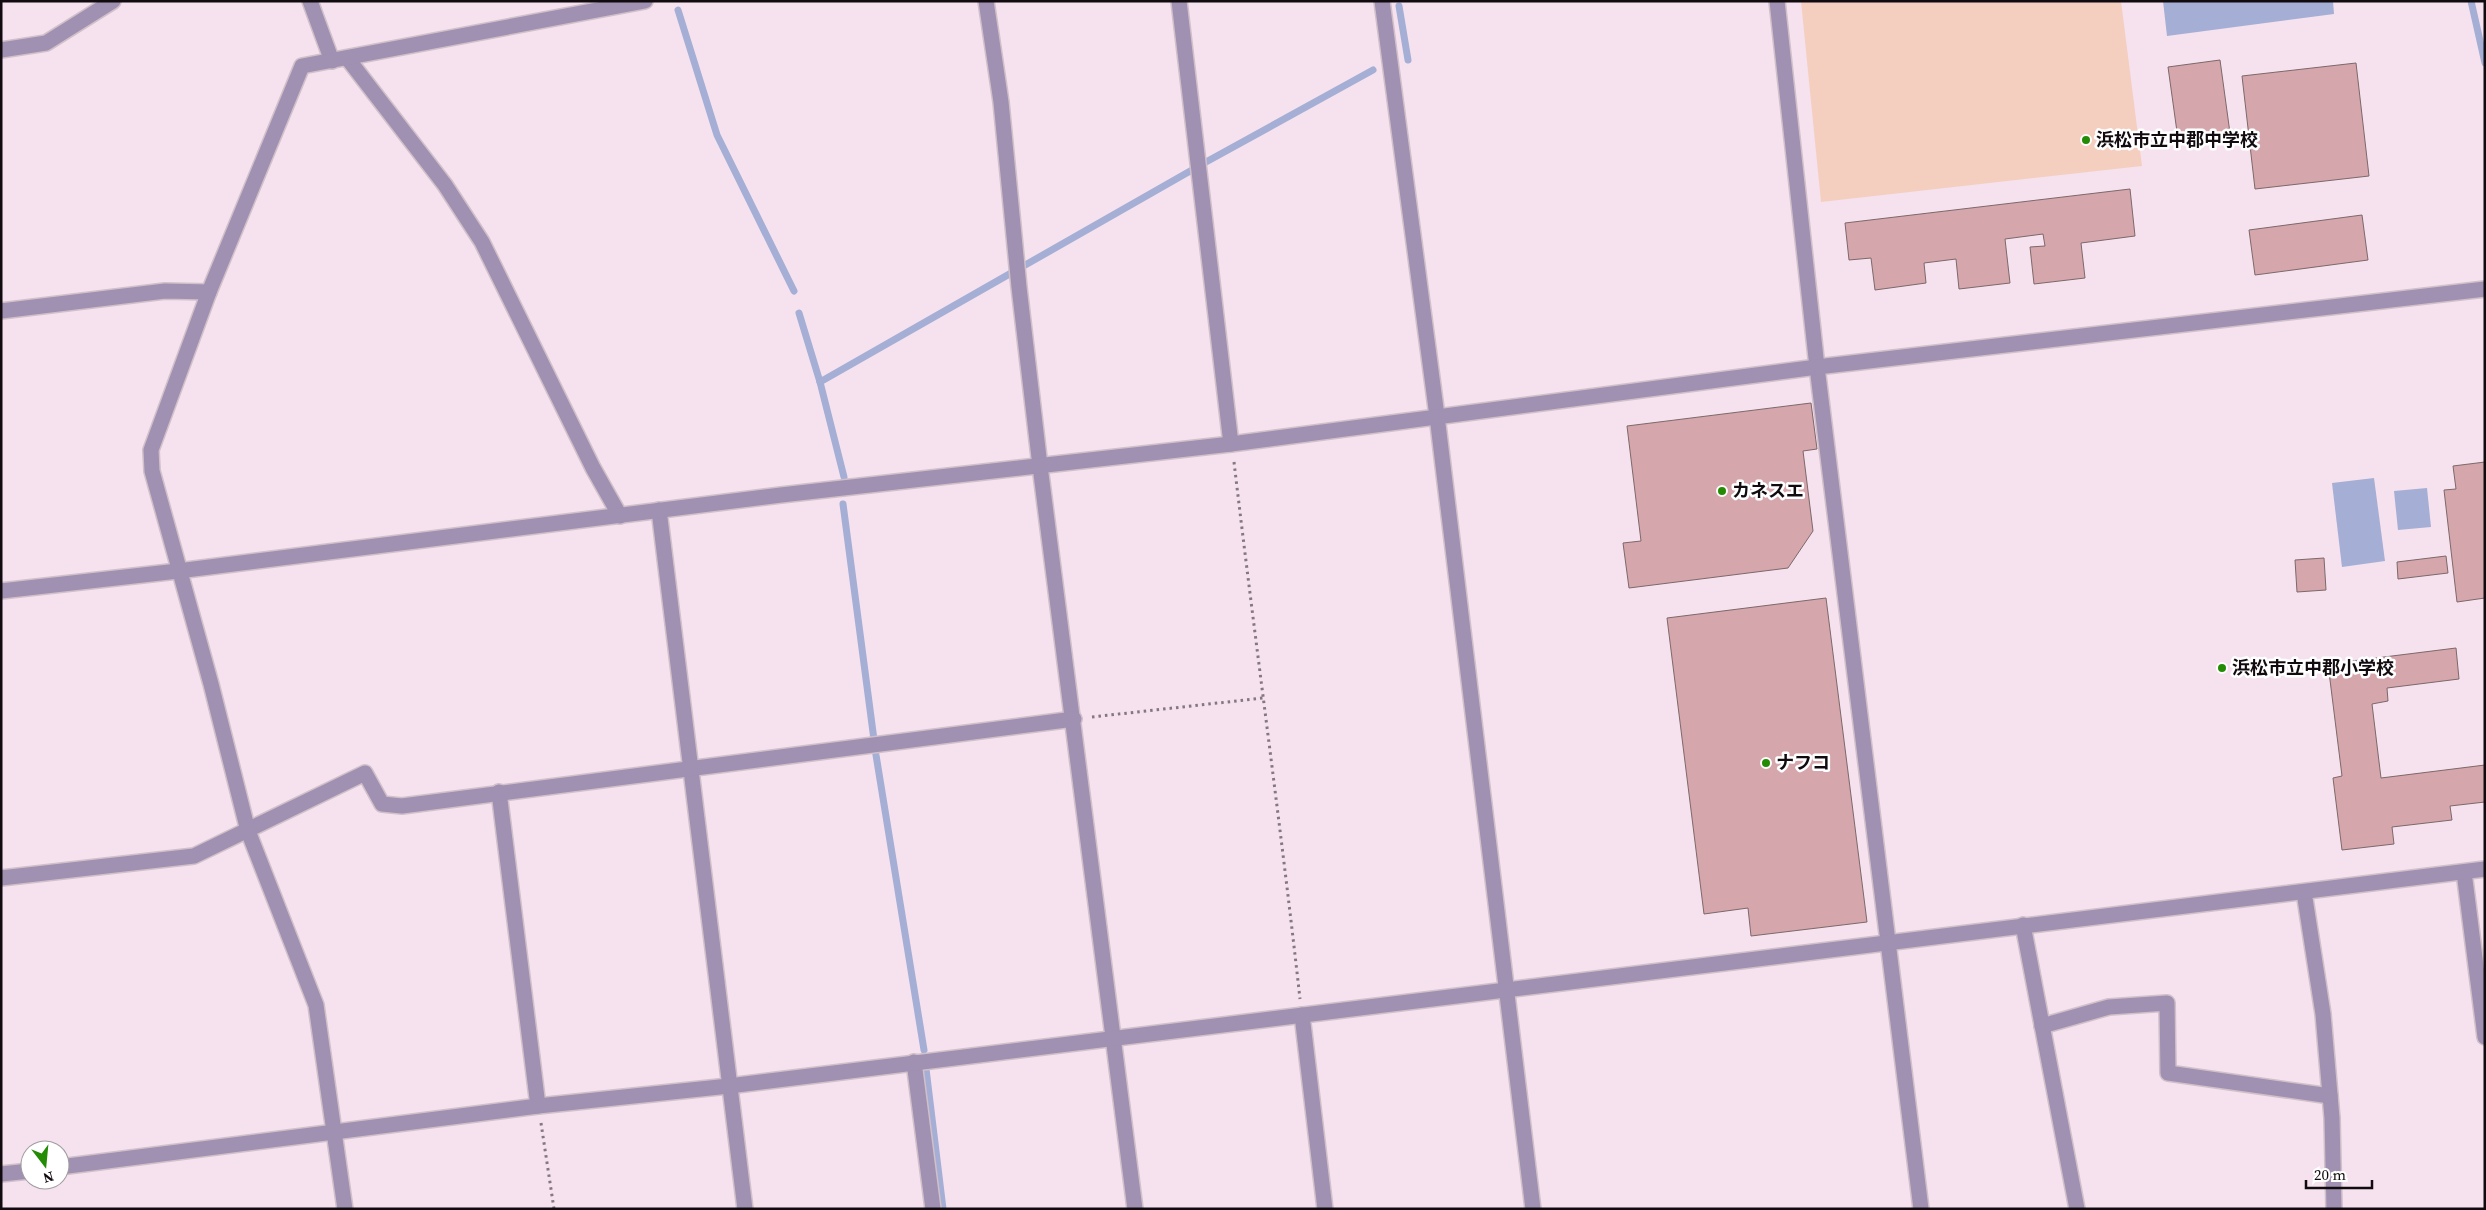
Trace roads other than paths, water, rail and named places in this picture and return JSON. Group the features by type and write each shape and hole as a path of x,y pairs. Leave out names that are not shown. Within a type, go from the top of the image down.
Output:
{"street":[{"path":"1,50 46,43 113,1"},
{"path":"310,1 332,61"},
{"path":"345,1209 316,1005 248,831 152,471 151,450 208,292 302,66 348,59 607,5 645,1"},
{"path":"986,1 1001,102 1019,288 1040,466 1074,719 1135,1209"},
{"path":"1179,1 1232,444"},
{"path":"1382,1 1437,416 1505,991 1533,1209"},
{"path":"1777,1 1817,368 1921,1209"},
{"path":"348,59 445,185 482,242 593,468 620,516"},
{"path":"1,591 178,571 659,510 1232,444 1817,368 2485,289"},
{"path":"1,311 165,291 208,292"},
{"path":"659,510 745,1209"},
{"path":"1,878 194,856 365,773 382,804 402,806 1074,719"},
{"path":"499,792 538,1106"},
{"path":"70,1166 538,1106 729,1086 1505,991 1888,941 2485,869"},
{"path":"2464,872 2485,1037"},
{"path":"2304,892 2323,1014 2330,1096 2334,1209"},
{"path":"2023,925 2076,1209"},
{"path":"2042,1026 2109,1007 2168,1003 2168,1073 2330,1096"},
{"path":"1302,1015 1325,1209"},
{"path":"914,1062 933,1209"},
{"path":"1,1174 20,1172"}],"water":[{"path":"2163,1 2333,1 2334,14 2167,36"},
{"path":"2374,478 2385,561 2342,567 2332,483"},
{"path":"2427,488 2431,527 2398,530 2394,491"}],"waterway":[{"path":"2471,1 2485,63"},
{"path":"1399,6 1408,60"},
{"path":"678,10 717,135 794,291"},
{"path":"820,382 1206,162 1373,70"},
{"path":"799,313 820,382 844,477"},
{"path":"843,504 876,755 924,1050"},
{"path":"926,1069 943,1209"}],"place":[{"name":"浜松市立中郡中学校","path":"2086,140"},
{"name":"カネスエ","path":"1722,491"},
{"name":"浜松市立中郡小学校","path":"2222,668"},
{"name":"ナフコ","path":"1766,763"}]}
